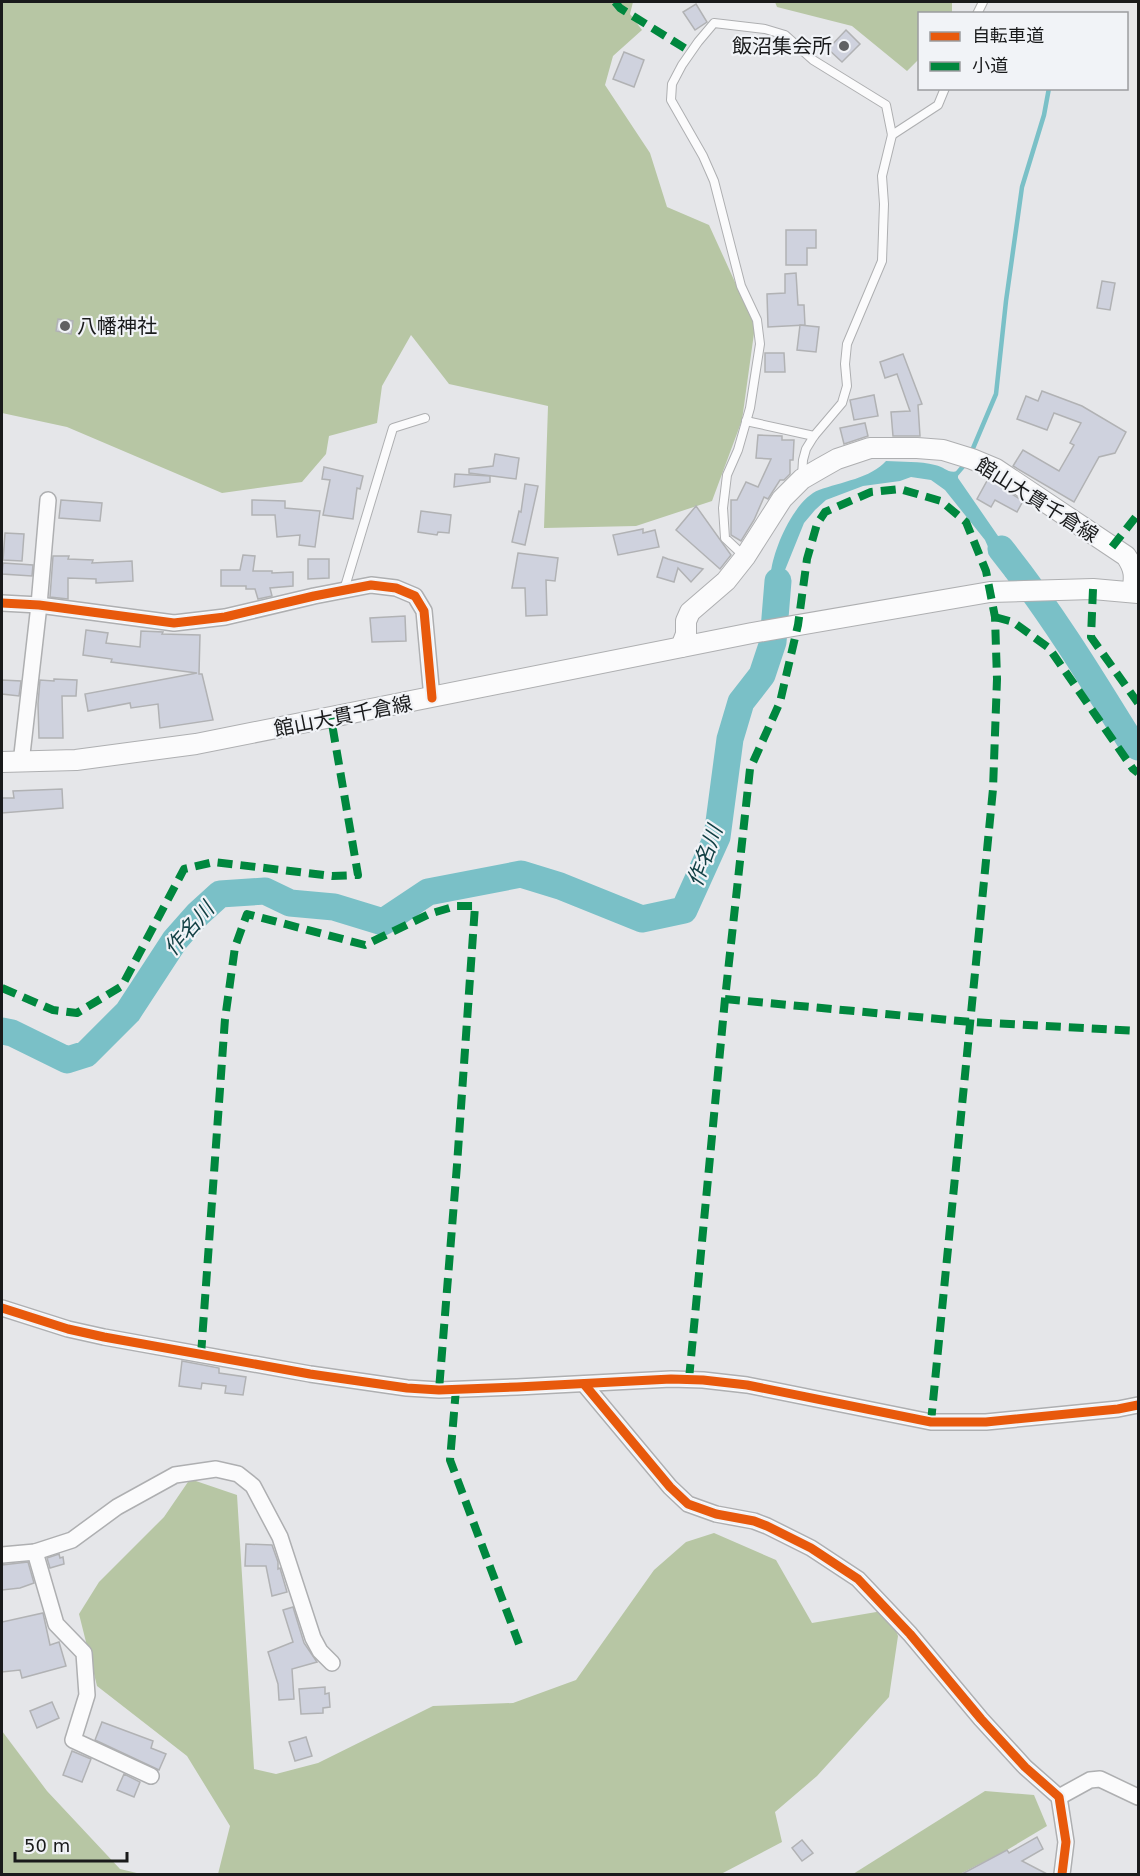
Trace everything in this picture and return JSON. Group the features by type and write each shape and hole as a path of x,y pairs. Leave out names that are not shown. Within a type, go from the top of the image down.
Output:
{"main road":[{"name":"館山大貫千倉線","path":"11,762 76,760 185,746 432,698 681,648 752,633 990,592 1093,589 1135,593 1134,568 1125,556 996,469 969,457 943,450 917,447 870,448 837,459 802,479 782,499 745,557 726,581 690,612 681,648"}],"street":[{"path":"11,762 39,605 48,500"},
{"path":"2,603 39,605 174,623 225,617 371,585 396,588 415,596 424,611 432,698"},
{"path":"2,1308 68,1329 104,1337 380,1385 439,1390 671,1379 703,1380 747,1385 931,1422 986,1422 1138,1405"},
{"path":"584,1384 670,1487 688,1504 716,1514 754,1521 767,1526 811,1548 858,1579 910,1634 981,1719 1025,1767 1059,1797 1066,1842 1062,1875"},
{"path":"2,1555 35,1552 72,1540 117,1507 175,1475 216,1470 238,1474 253,1485 280,1537 313,1638 320,1651 332,1663"},
{"path":"35,1552 56,1624 84,1653 87,1695 73,1740 151,1776"},
{"path":"1059,1797 1090,1780 1100,1779 1138,1797"}],"lane":[{"path":"745,557 725,538 723,508 727,475 738,450 755,380 760,344 757,320 741,286 714,181 703,156 671,100 672,84 698,42 714,24 765,29 785,35 813,60 886,105 892,135 882,176 884,204 882,261 847,344 845,364 847,386 842,403 814,436 803,459 802,479"},
{"path":"892,135 938,105 944,90"},
{"path":"344,590 393,428 425,418"},
{"path":"746,421 814,436"}],"green space":[{"path":"2,2 633,2 630,14 642,30 613,56 605,85 650,153 667,207 709,225 755,326 742,420 712,501 636,526 544,528 548,406 449,384 411,335 382,386 377,423 329,436 326,454 302,482 222,493 67,427 2,413"},
{"path":"775,2 952,2 952,12 918,12 918,60 907,71 852,26 777,7"},
{"path":"190,1479 237,1495 254,1769 276,1774 318,1763 433,1706 513,1703 576,1680 654,1570 686,1542 714,1533 776,1560 812,1623 888,1610 898,1636 889,1697 817,1776 775,1812 782,1842 721,1874 218,1874 230,1826 187,1756 97,1686 79,1614 99,1582 164,1517"},
{"path":"2,1731 47,1791 120,1869 141,1874 2,1874"},
{"path":"985,1791 1034,1795 1047,1826 960,1874 853,1874"}],"water":[{"path":"886,461 923,463 952,472 958,471 958,478 1007,549 1016,553 1032,576 1006,577 993,558 985,540 945,490 931,480 911,477 900,481 863,486 826,500 815,510 804,523 785,570 782,615 767,618 771,572 776,550 794,513 810,495 864,476"}],"building":[{"path":"696,4 707,22 695,30 683,12"},
{"name":"飯沼集会所","path":"846,30 860,44 842,62 828,49"},
{"path":"624,52 644,60 634,87 613,79"},
{"path":"786,230 816,230 816,248 807,248 807,265 786,265"},
{"path":"796,273 798,305 804,305 805,325 768,327 767,294 785,293 785,274"},
{"path":"1102,281 1115,283 1110,310 1097,308"},
{"name":"八幡神社","path":"58,319 73,321 71,334 56,331"},
{"path":"800,325 819,327 816,352 797,350"},
{"path":"765,353 784,353 785,372 765,372"},
{"path":"903,354 922,404 918,405 920,436 893,436 891,412 910,411 897,374 885,378 880,362"},
{"path":"1042,391 1082,406 1126,432 1115,453 1099,457 1074,502 1013,466 1023,450 1059,471 1074,445 1070,443 1081,423 1054,413 1047,430 1017,419 1026,396 1038,401"},
{"path":"874,395 878,416 854,420 850,400"},
{"path":"865,423 868,436 844,444 840,428"},
{"path":"758,435 782,436 782,440 794,440 793,460 790,460 790,474 784,480 780,480 768,499 764,497 741,541 731,535 731,500 737,500 746,482 758,487 771,459 756,458"},
{"path":"495,454 519,458 516,479 469,473 469,469 493,466"},
{"path":"324,467 363,476 360,489 357,488 353,519 323,515 330,480 322,479"},
{"path":"455,474 490,476 490,482 454,487"},
{"path":"988,479 1023,501 1017,512 995,500 991,507 977,499"},
{"path":"525,484 538,486 525,545 512,542 519,511 521,512"},
{"path":"61,500 102,503 100,521 59,518"},
{"path":"252,500 285,501 285,508 320,511 315,547 299,545 300,535 277,537 275,515 252,515"},
{"path":"696,506 731,555 720,569 676,530"},
{"path":"421,511 451,515 449,533 438,532 437,535 418,532"},
{"path":"643,529 643,533 655,530 659,547 618,555 613,535"},
{"path":"5,533 24,534 22,561 3,560"},
{"path":"518,553 558,558 555,581 546,580 547,615 526,616 525,588 512,588"},
{"path":"243,555 255,556 253,571 293,572 293,586 270,588 272,596 258,599 255,589 246,589 246,586 221,586 221,570 240,570"},
{"path":"53,556 93,560 92,563 132,561 133,581 96,583 96,579 68,578 68,599 50,597"},
{"path":"663,557 703,569 691,582 678,568 674,582 657,577"},
{"path":"308,559 329,559 329,578 308,579"},
{"path":"3,563 33,565 32,576 2,574"},
{"path":"405,616 406,641 372,642 370,618"},
{"path":"86,630 108,633 106,643 140,647 141,631 200,635 199,674 202,674 213,720 160,728 158,704 131,708 130,703 88,711 85,694 197,673 111,662 112,659 83,655"},
{"path":"54,679 77,680 76,696 62,696 63,738 39,738 40,680 54,681"},
{"path":"2,680 21,681 19,696 2,694"},
{"path":"62,789 63,808 2,813 2,798 14,798 13,791"},
{"path":"182,1361 219,1368 219,1373 246,1377 243,1395 225,1393 226,1386 202,1383 201,1389 179,1386"},
{"path":"246,1544 272,1545 287,1592 272,1596 266,1566 245,1566"},
{"path":"59,1554 60,1558 63,1557 64,1564 50,1568 47,1558"},
{"path":"28,1562 34,1583 20,1588 2,1590 2,1565"},
{"path":"293,1607 304,1643 317,1662 292,1669 294,1699 279,1700 278,1684 268,1652 293,1642 283,1610"},
{"path":"43,1613 50,1645 59,1642 66,1666 22,1678 20,1670 2,1672 2,1622"},
{"path":"325,1687 325,1694 329,1693 330,1707 323,1708 323,1713 301,1714 299,1689"},
{"path":"52,1702 59,1718 37,1728 30,1711"},
{"path":"102,1722 153,1741 151,1748 166,1754 159,1770 95,1740"},
{"path":"306,1737 312,1756 295,1761 289,1742"},
{"path":"72,1751 91,1759 82,1782 63,1775"},
{"path":"124,1774 140,1782 134,1797 117,1790"},
{"path":"1037,1837 1043,1849 1022,1861 1049,1875 960,1875 1007,1850 1009,1853"},
{"path":"802,1840 813,1853 802,1861 792,1848"}],"waterway":[{"path":"971,453 996,394 1022,187 1044,115 1049,90"},
{"path":"954,477 966,463"},
{"name":"作名川","path":"1001,549 1052,618 1129,739 1138,747"},
{"name":"作名川","path":"2,1031 12,1033 67,1060 86,1054 128,1012 175,940 220,894 265,891 290,903 334,907 383,922 428,892 521,874 560,886 642,919 684,910 717,837 730,739 741,702 762,675 773,642 778,581"}],"marked path":[{"path":"615,2 620,8 691,52"},
{"path":"689,1379 725,999 750,769 780,702 798,625 807,559 817,524 825,512 871,492 900,489 941,501 966,522 986,571 995,617 997,679 993,789 931,1422"},
{"path":"1112,547 1138,514"},
{"path":"1093,589 1091,637 1138,703"},
{"path":"995,617 1013,622 1049,648 1138,773"},
{"path":"2,988 53,1010 77,1013 122,986 184,869 214,862 332,876 358,875 331,718"},
{"path":"201,1355 225,1019 235,947 247,914 365,945 429,914 456,906 475,906 439,1390"},
{"path":"725,999 971,1022 1138,1031"},
{"path":"456,1389 450,1460 519,1644"}],"cycle path":[{"path":"2,603 39,605 174,623 225,617 371,585 396,588 415,596 424,611 432,698"},
{"path":"2,1308 68,1329 104,1337 310,1374 407,1388 439,1390 671,1379 703,1380 747,1385 931,1422 986,1422 1138,1405"},
{"path":"584,1384 670,1487 688,1504 716,1514 754,1521 767,1526 811,1548 858,1579 910,1634 981,1719 1025,1767 1059,1797 1066,1842 1062,1874"}],"place":[{"name":"飯沼集会所","path":"844,46"},
{"name":"八幡神社","path":"65,326"}]}
